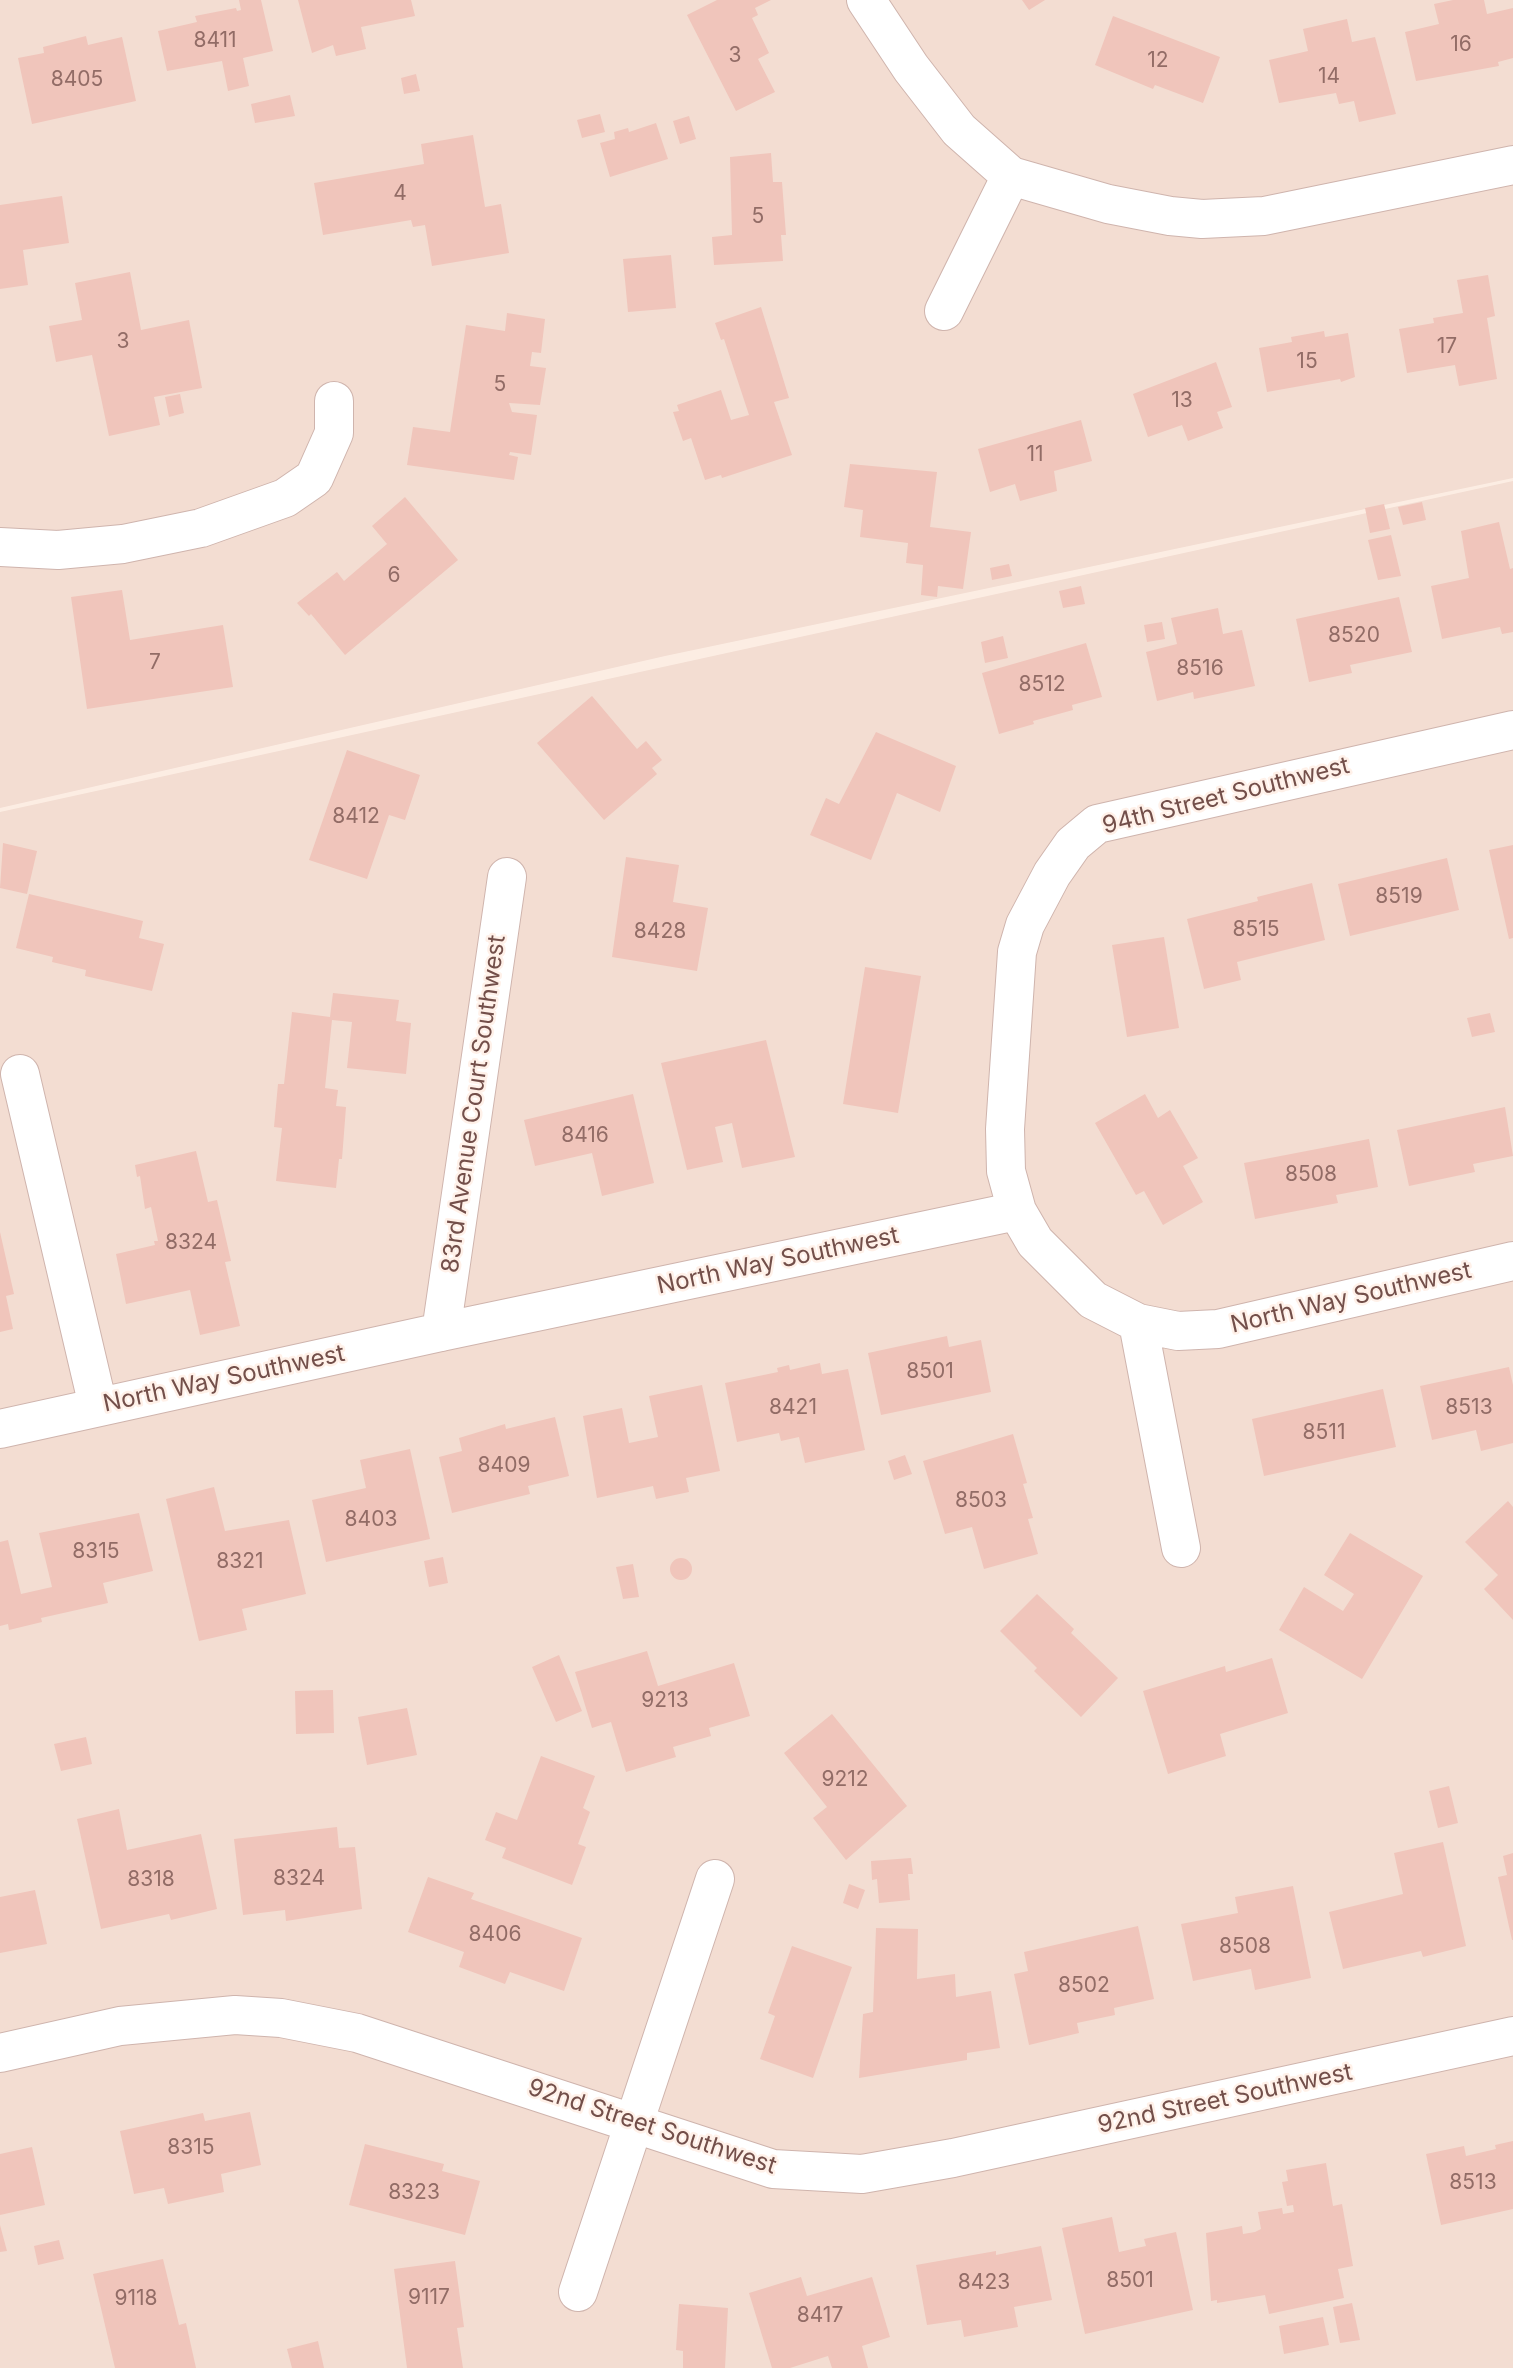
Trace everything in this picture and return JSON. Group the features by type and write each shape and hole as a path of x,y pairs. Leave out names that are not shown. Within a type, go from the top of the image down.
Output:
{"street":[{"path":"866,0 911,68 959,130 1011,176 1108,204 1202,219 1264,216 1513,165"},
{"path":"944,312 1011,176"},
{"path":"0,547 58,550 123,544 201,528 285,498 314,478 334,433 334,401"},
{"name":"94th Street Southwest","path":"1017,1211 1006,1171 1004,1129 1017,952 1025,925 1052,874 1073,844 1097,824 1139,813 1513,730"},
{"name":"83rd Avenue Court Southwest","path":"441,1332 507,877"},
{"path":"20,1074 98,1406"},
{"name":"North Way Southwest","path":"0,1429 441,1332 1017,1211 1035,1242 1093,1300 1138,1323 1178,1331 1218,1329 1513,1261"},
{"path":"1138,1323 1181,1548"},
{"path":"578,2292 715,1880"},
{"name":"92nd Street Southwest","path":"0,2053 120,2026 235,2015 281,2018 357,2033 773,2169 862,2174 953,2158 1513,2036"}],"shaded area":[{"path":"0,0 1513,0 1513,478 665,656 0,808"},
{"path":"1513,481 1513,2368 0,2368 0,812"}],"building":[{"path":"239,0 261,0 273,51 243,58 249,86 228,91 222,61 167,71 158,31 197,22 195,16 236,8 237,11 241,10"},
{"path":"298,0 411,0 415,16 361,27 366,49 336,56 333,45 312,53"},
{"path":"717,0 771,0 755,8 758,15 752,18 769,53 758,59 775,92 736,111 687,15"},
{"path":"1022,0 1045,0 1029,10"},
{"path":"1453,0 1484,0 1487,14 1513,8 1513,58 1498,62 1499,66 1416,81 1405,32 1439,24 1434,4"},
{"path":"1113,16 1220,57 1203,103 1155,85 1153,89 1095,65"},
{"path":"1347,19 1352,42 1375,37 1396,114 1359,122 1354,101 1339,104 1336,93 1279,103 1269,60 1308,51 1303,29"},
{"path":"86,36 88,45 122,37 136,101 32,124 18,58 44,53 43,47"},
{"path":"416,74 420,91 404,94 401,78"},
{"path":"290,95 295,116 255,123 251,104"},
{"path":"600,114 605,132 582,138 577,120"},
{"path":"689,116 696,139 680,144 673,121"},
{"path":"656,123 668,159 610,177 600,143 615,139 614,132 628,128 629,132"},
{"path":"473,135 485,207 501,204 509,253 432,266 425,225 413,227 411,220 323,235 314,183 424,164 421,144"},
{"path":"771,153 773,182 782,182 786,235 781,235 783,261 714,265 712,237 732,235 730,157"},
{"path":"62,196 69,243 23,250 28,285 0,289 0,205"},
{"path":"671,255 676,308 628,312 623,259"},
{"path":"130,272 141,330 189,320 202,388 154,397 160,425 109,436 92,355 56,362 49,326 82,320 75,283"},
{"path":"1488,275 1495,316 1487,318 1497,379 1459,386 1455,365 1407,373 1399,329 1434,323 1433,318 1463,313 1457,280"},
{"path":"761,307 789,398 774,402 792,455 722,478 721,475 705,480 691,438 683,441 673,412 679,411 677,405 721,390 731,420 749,415 724,339 721,340 715,323"},
{"path":"507,313 545,319 541,353 532,352 530,366 546,368 540,405 509,403 512,412 537,415 531,455 510,452 509,455 518,457 514,480 407,465 413,427 450,432 466,325 505,331"},
{"path":"1324,331 1325,337 1348,333 1355,377 1341,382 1340,379 1267,392 1259,348 1292,342 1291,337"},
{"path":"1216,362 1232,407 1217,412 1223,428 1188,441 1182,425 1148,437 1133,394"},
{"path":"180,394 184,413 169,417 165,397"},
{"path":"1081,420 1092,461 1054,471 1057,491 1020,501 1015,484 990,492 978,449"},
{"path":"850,464 937,472 930,527 971,532 963,589 938,586 937,597 921,595 923,565 906,563 908,543 860,537 863,510 844,507"},
{"path":"405,497 458,560 345,655 311,614 309,616 297,603 337,572 344,581 387,544 372,526"},
{"path":"1422,502 1426,520 1403,525 1398,507"},
{"path":"1384,504 1390,529 1370,533 1365,508"},
{"path":"1499,522 1510,569 1513,568 1513,632 1502,634 1500,627 1442,639 1431,586 1469,578 1461,531"},
{"path":"1391,535 1401,576 1378,580 1368,540"},
{"path":"1009,564 1012,576 992,580 990,568"},
{"path":"1081,586 1085,604 1063,608 1059,591"},
{"path":"122,590 130,640 223,625 233,687 87,709 71,597"},
{"path":"1399,597 1412,652 1350,665 1352,673 1309,682 1296,619"},
{"path":"1218,608 1223,634 1242,630 1255,686 1194,699 1193,692 1157,701 1146,652 1177,644 1171,618"},
{"path":"1162,622 1165,639 1147,642 1144,625"},
{"path":"1003,636 1008,658 985,663 981,642"},
{"path":"1086,643 1102,697 1072,705 1073,710 999,734 982,673"},
{"path":"592,696 637,749 646,741 662,760 652,768 657,774 604,820 537,743"},
{"path":"876,732 956,766 940,812 897,793 871,860 810,835 826,798 839,804"},
{"path":"347,750 420,775 405,820 389,815 367,879 309,860"},
{"path":"3,843 37,851 27,894 0,888"},
{"path":"1513,845 1513,938 1509,939 1489,850"},
{"path":"626,857 679,865 673,902 708,908 697,971 612,957"},
{"path":"1447,858 1459,910 1350,936 1338,884"},
{"path":"1312,883 1325,940 1237,962 1241,980 1204,989 1187,919 1258,901 1257,897"},
{"path":"29,894 143,921 139,938 164,944 152,991 85,976 86,970 52,962 53,957 16,948"},
{"path":"1164,937 1179,1028 1127,1037 1112,945"},
{"path":"865,967 921,976 898,1113 843,1104"},
{"path":"333,993 399,1000 396,1021 411,1023 406,1074 347,1068 352,1022 332,1020 325,1088 338,1090 336,1106 346,1107 342,1159 339,1159 336,1188 276,1181 282,1128 274,1127 278,1084 284,1084 292,1012 330,1017"},
{"path":"1490,1013 1495,1032 1472,1037 1467,1018"},
{"path":"766,1040 795,1157 742,1168 732,1123 715,1127 723,1162 687,1170 661,1063"},
{"path":"633,1094 654,1183 602,1196 592,1153 535,1166 524,1120"},
{"path":"1145,1094 1158,1118 1170,1110 1198,1158 1183,1166 1203,1202 1163,1225 1144,1191 1136,1195 1095,1123"},
{"path":"1505,1107 1513,1156 1473,1164 1475,1172 1409,1186 1397,1130"},
{"path":"1369,1139 1378,1187 1336,1195 1338,1203 1255,1219 1244,1163"},
{"path":"196,1151 208,1202 217,1200 231,1261 225,1262 240,1326 200,1335 190,1290 126,1304 116,1254 155,1245 154,1241 158,1241 151,1207 145,1209 140,1176 137,1177 135,1165"},
{"path":"0,1232 14,1294 6,1296 13,1329 0,1332"},
{"path":"947,1336 949,1347 981,1340 991,1392 881,1415 868,1353"},
{"path":"820,1363 822,1374 848,1369 865,1450 805,1463 799,1437 781,1441 779,1433 737,1442 725,1383 778,1372 777,1368 789,1365 790,1370"},
{"path":"1509,1367 1513,1385 1513,1443 1481,1451 1476,1430 1432,1440 1420,1386"},
{"path":"702,1385 720,1471 686,1478 689,1492 656,1499 653,1486 597,1498 583,1416 622,1408 629,1443 658,1437 649,1396"},
{"path":"1383,1389 1396,1447 1264,1476 1252,1419"},
{"path":"555,1417 569,1476 528,1486 530,1494 452,1513 439,1457 462,1451 459,1438 505,1424 506,1429"},
{"path":"1013,1434 1027,1483 1023,1484 1033,1518 1028,1519 1038,1554 984,1569 972,1527 945,1534 923,1461"},
{"path":"410,1449 430,1539 326,1562 312,1500 366,1488 360,1460"},
{"path":"905,1455 912,1474 894,1480 888,1461"},
{"path":"214,1487 225,1531 289,1520 306,1594 242,1609 247,1630 199,1641 166,1499"},
{"path":"1508,1501 1513,1507 1513,1620 1484,1589 1498,1575 1465,1542"},
{"path":"139,1513 153,1571 103,1583 108,1603 41,1618 42,1622 9,1630 8,1624 0,1626 0,1542 8,1540 21,1594 52,1587 39,1533"},
{"path":"1350,1533 1423,1576 1362,1679 1279,1630 1304,1587 1343,1611 1354,1594 1324,1575"},
{"path":"443,1557 448,1583 429,1587 424,1561"},
{"path":"681,1558 689,1561 692,1569 689,1577 681,1580 673,1577 670,1569 673,1561"},
{"path":"633,1564 639,1597 623,1599 616,1567"},
{"path":"1037,1594 1074,1629 1071,1633 1118,1678 1081,1717 1034,1671 1037,1668 1000,1631"},
{"path":"647,1651 658,1686 734,1663 750,1716 709,1728 711,1736 673,1747 676,1757 626,1772 611,1722 592,1728 575,1672"},
{"path":"559,1655 582,1711 556,1722 532,1667"},
{"path":"1272,1658 1288,1713 1220,1734 1226,1756 1168,1774 1143,1691 1225,1666 1226,1672"},
{"path":"333,1690 334,1733 296,1734 295,1691"},
{"path":"407,1708 417,1755 367,1765 358,1717"},
{"path":"832,1714 907,1806 846,1860 813,1818 827,1807 784,1753"},
{"path":"86,1737 92,1764 61,1771 54,1744"},
{"path":"541,1756 595,1776 583,1808 590,1812 578,1844 586,1847 572,1885 502,1858 506,1848 485,1840 496,1812 517,1820"},
{"path":"1449,1786 1458,1823 1438,1828 1429,1791"},
{"path":"119,1809 127,1850 201,1834 217,1909 171,1920 169,1914 101,1929 77,1819"},
{"path":"337,1827 339,1848 355,1847 362,1909 286,1921 285,1910 243,1915 234,1839"},
{"path":"1443,1842 1466,1946 1423,1957 1421,1951 1343,1969 1329,1912 1403,1894 1394,1853"},
{"path":"1513,1853 1512,1940 1498,1877 1507,1875 1503,1856"},
{"path":"911,1858 913,1874 908,1874 910,1900 879,1903 877,1879 872,1880 871,1861"},
{"path":"428,1877 474,1893 471,1899 582,1938 564,1991 510,1972 505,1984 459,1967 464,1952 408,1932"},
{"path":"849,1884 865,1890 858,1909 843,1903"},
{"path":"1293,1886 1311,1978 1255,1990 1251,1969 1193,1981 1181,1924 1238,1913 1235,1897"},
{"path":"35,1890 47,1944 0,1953 0,1897"},
{"path":"1138,1926 1154,1999 1114,2008 1115,2015 1077,2023 1079,2033 1029,2045 1014,1974 1028,1971 1024,1952"},
{"path":"876,1928 918,1929 917,1979 955,1974 956,1997 991,1991 1000,2048 967,2053 967,2060 859,2078 863,2014 873,2012"},
{"path":"792,1946 852,1967 813,2078 760,2059 775,2016 768,2013"},
{"path":"250,2112 261,2165 221,2174 224,2192 168,2204 164,2188 134,2194 120,2131 203,2113 205,2121"},
{"path":"1513,2141 1513,2209 1441,2225 1426,2154 1464,2146 1466,2156 1496,2149 1495,2145"},
{"path":"365,2144 444,2164 442,2171 480,2181 465,2235 349,2205"},
{"path":"32,2147 45,2205 0,2215 0,2154"},
{"path":"1326,2163 1333,2206 1342,2204 1353,2266 1338,2269 1344,2298 1269,2314 1265,2295 1217,2303 1217,2300 1211,2301 1206,2233 1242,2226 1243,2234 1255,2232 1261,2229 1258,2212 1282,2208 1283,2214 1294,2212 1293,2205 1287,2206 1282,2182 1288,2181 1286,2170"},
{"path":"1112,2217 1119,2252 1146,2246 1144,2239 1176,2232 1193,2310 1085,2334 1062,2228"},
{"path":"0,2225 7,2251 0,2252"},
{"path":"59,2240 64,2259 38,2265 34,2246"},
{"path":"1041,2246 1052,2300 1014,2307 1018,2327 964,2337 961,2320 927,2325 916,2265 996,2251 996,2255"},
{"path":"163,2259 179,2325 186,2323 196,2368 115,2368 93,2274"},
{"path":"455,2261 464,2327 457,2328 463,2368 407,2368 394,2269"},
{"path":"801,2277 807,2296 872,2277 890,2337 862,2346 868,2368 832,2368 828,2356 790,2368 772,2368 749,2293"},
{"path":"1352,2303 1360,2340 1340,2343 1333,2307"},
{"path":"679,2304 728,2308 725,2368 683,2368 683,2351 676,2350"},
{"path":"1323,2317 1329,2345 1284,2354 1279,2326"},
{"path":"318,2341 324,2368 292,2368 287,2349"}]}
